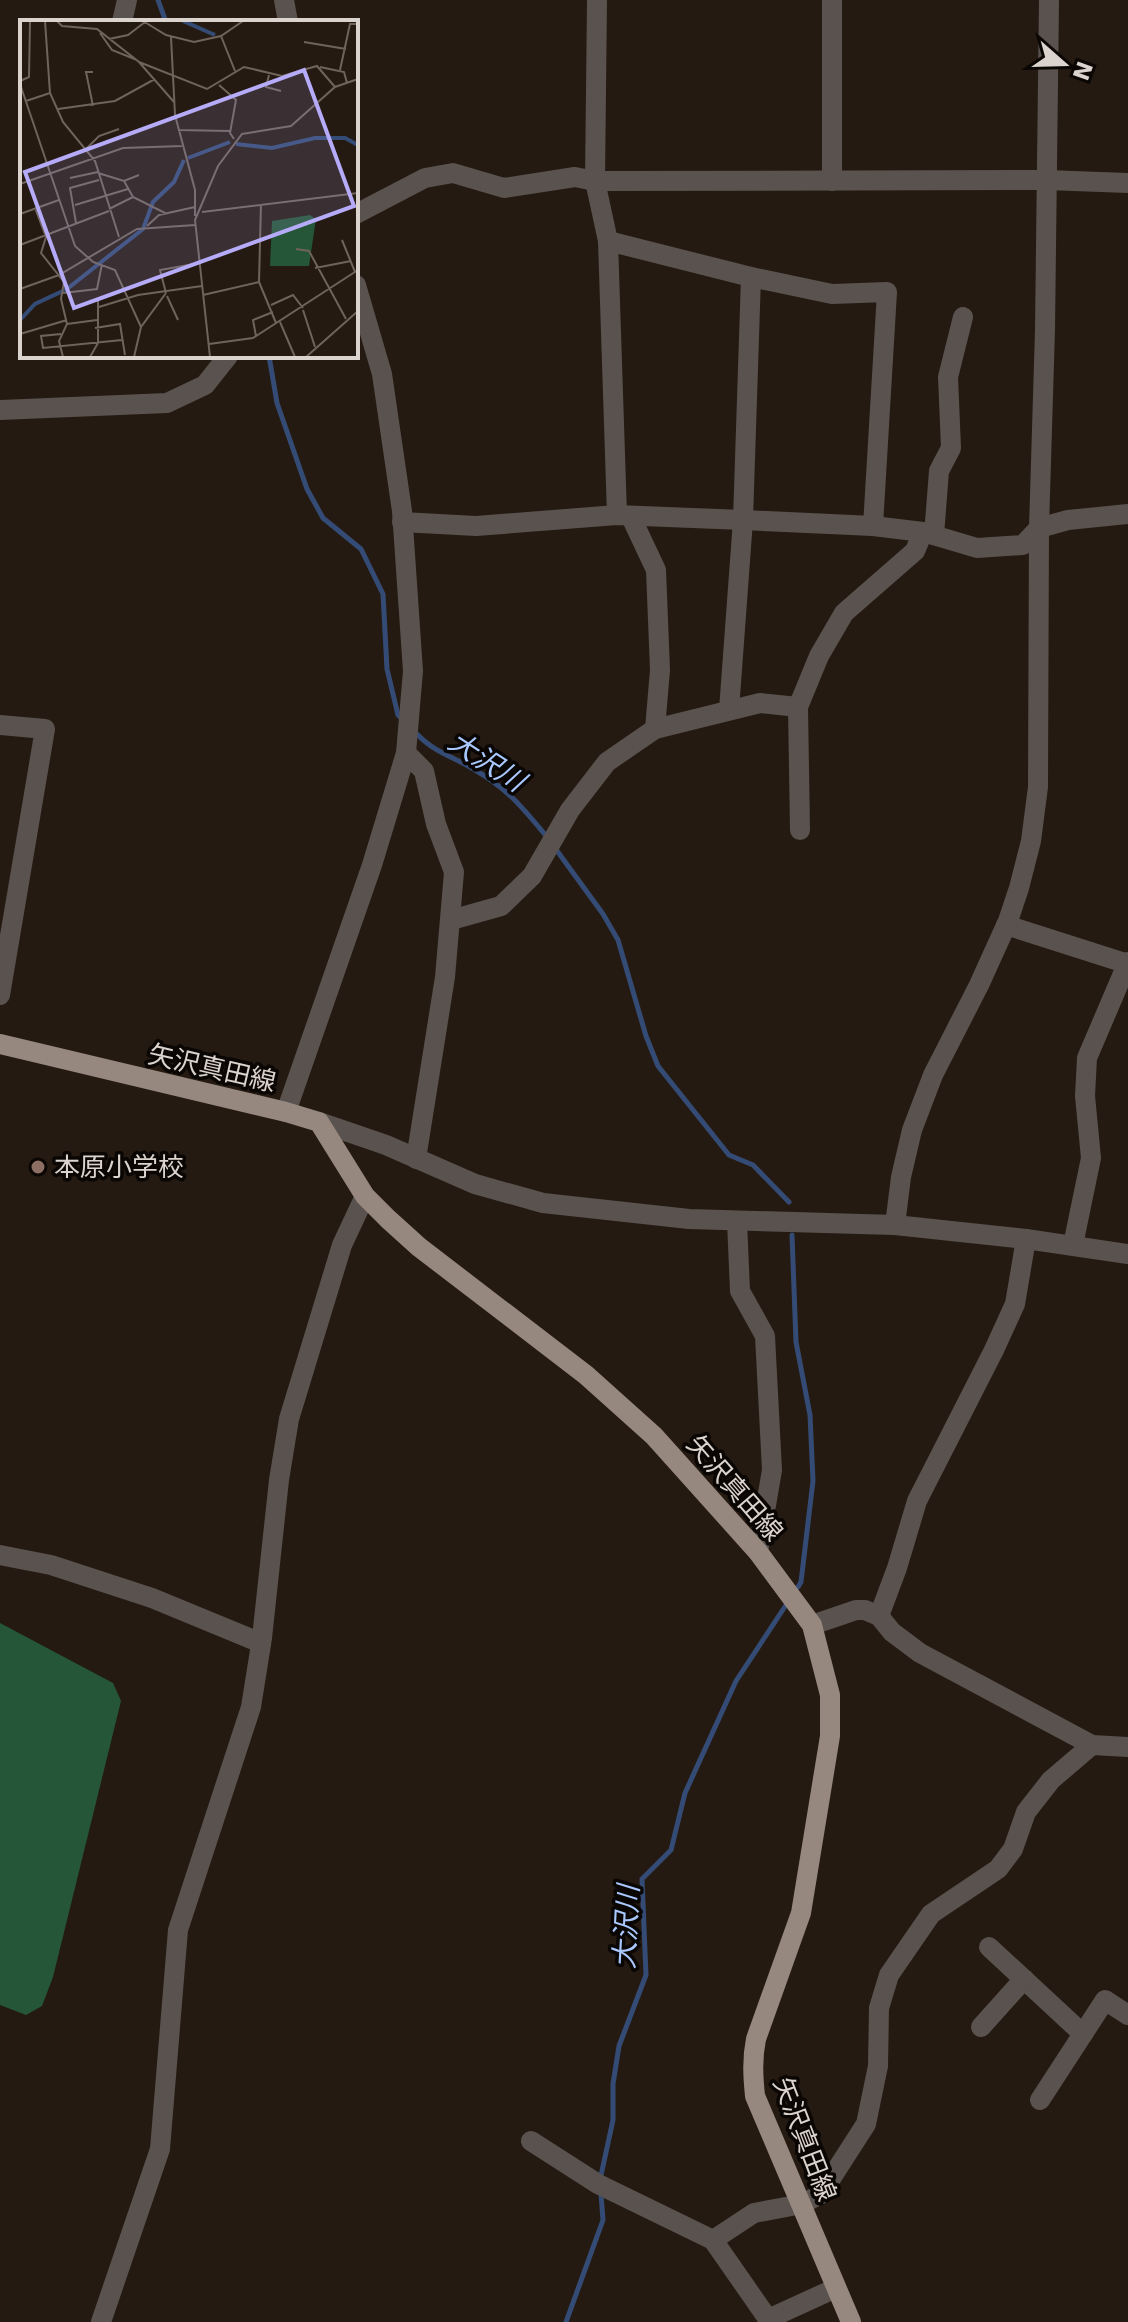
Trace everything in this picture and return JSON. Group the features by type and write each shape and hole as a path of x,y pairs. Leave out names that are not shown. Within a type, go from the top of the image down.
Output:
{"main road":[{"name":"矢沢真田線","path":"0,1044 319,1122 365,1196 419,1247 586,1375 654,1436 758,1552 812,1625 830,1695 828,1751 801,1913 756,2039 752,2061 755,2096 851,2322"}],"street":[{"path":"122,20 127,0"},
{"path":"284,0 288,20"},
{"path":"597,0 595,181 608,241 624,516 656,570 660,670 655,729"},
{"path":"832,0 832,181"},
{"path":"895,1225 901,1177 912,1130 927,1089 1006,925 1031,841 1038,787 1039,528 1049,0"},
{"path":"358,213 425,178 453,173 504,188 575,177 595,181 1047,180 1128,183"},
{"path":"608,241 832,294 887,292 873,526"},
{"path":"729,710 743,520 751,277"},
{"path":"286,1112 372,865 406,753 413,671 408,573 382,374 358,292"},
{"path":"800,830 798,707 819,656 844,613 915,551 928,534 939,471 951,448 948,377 963,317"},
{"path":"0,410 167,403 205,385 226,358"},
{"path":"402,522 476,526 624,516 743,520 873,526 928,534 977,548 1023,545 1039,528 1068,520 1128,514"},
{"path":"451,920 501,906 532,876 570,810 607,762 655,729 760,703 798,707"},
{"path":"0,725 45,729 0,995"},
{"path":"406,753 424,771 436,824 454,872 445,977 416,1159"},
{"path":"1006,925 1128,963 1087,1058 1085,1096 1091,1158 1073,1245"},
{"path":"319,1122 386,1145 475,1184 543,1203 617,1213 737,1221 895,1225 1128,1254"},
{"path":"101,2322 160,2149 178,1930 251,1707 289,1419 342,1245 365,1196"},
{"path":"737,1221 740,1291 765,1336 772,1470 758,1552"},
{"path":"879,1616 917,1501 1015,1304 1026,1239"},
{"path":"0,1555 51,1565 152,1598 261,1643"},
{"path":"812,1625 856,1610 865,1610 879,1616 892,1632 920,1653 1092,1745 1128,1747"},
{"path":"713,2240 754,2213 802,2204 821,2194 866,2124 878,2066 879,2008 889,1975 931,1914 998,1869 1013,1849 1026,1812 1051,1780 1092,1745"},
{"path":"989,1947 1083,2034"},
{"path":"981,2027 1024,1979"},
{"path":"1040,2100 1105,2000 1128,2015"},
{"path":"531,2141 601,2186 713,2240 768,2319 836,2288"}],"green space":[{"path":"0,1623 113,1683 121,1701 53,1977 42,2006 26,2015 0,2005"}],"waterway":[{"name":"大沢川","path":"158,0 165,20"},
{"name":"大沢川","path":"269,358 277,403 307,489 323,518 361,549 383,594 387,669 398,715 403,720"},
{"name":"大沢川","path":"413,730 435,749 497,784 547,837"},
{"name":"大沢川","path":"555,848 618,940 658,1066 729,1155 753,1165 789,1202"},
{"name":"大沢川","path":"792,1235 796,1342 810,1415 813,1481 798,1587"},
{"name":"大沢川","path":"600,2180 613,2120 613,2084 619,2046 646,1975 642,1879 671,1850 685,1793 736,1681 786,1605"},
{"name":"大沢川","path":"566,2322 603,2220 601,2194"}],"place":[{"name":"本原小学校","path":"38,1167"}]}
